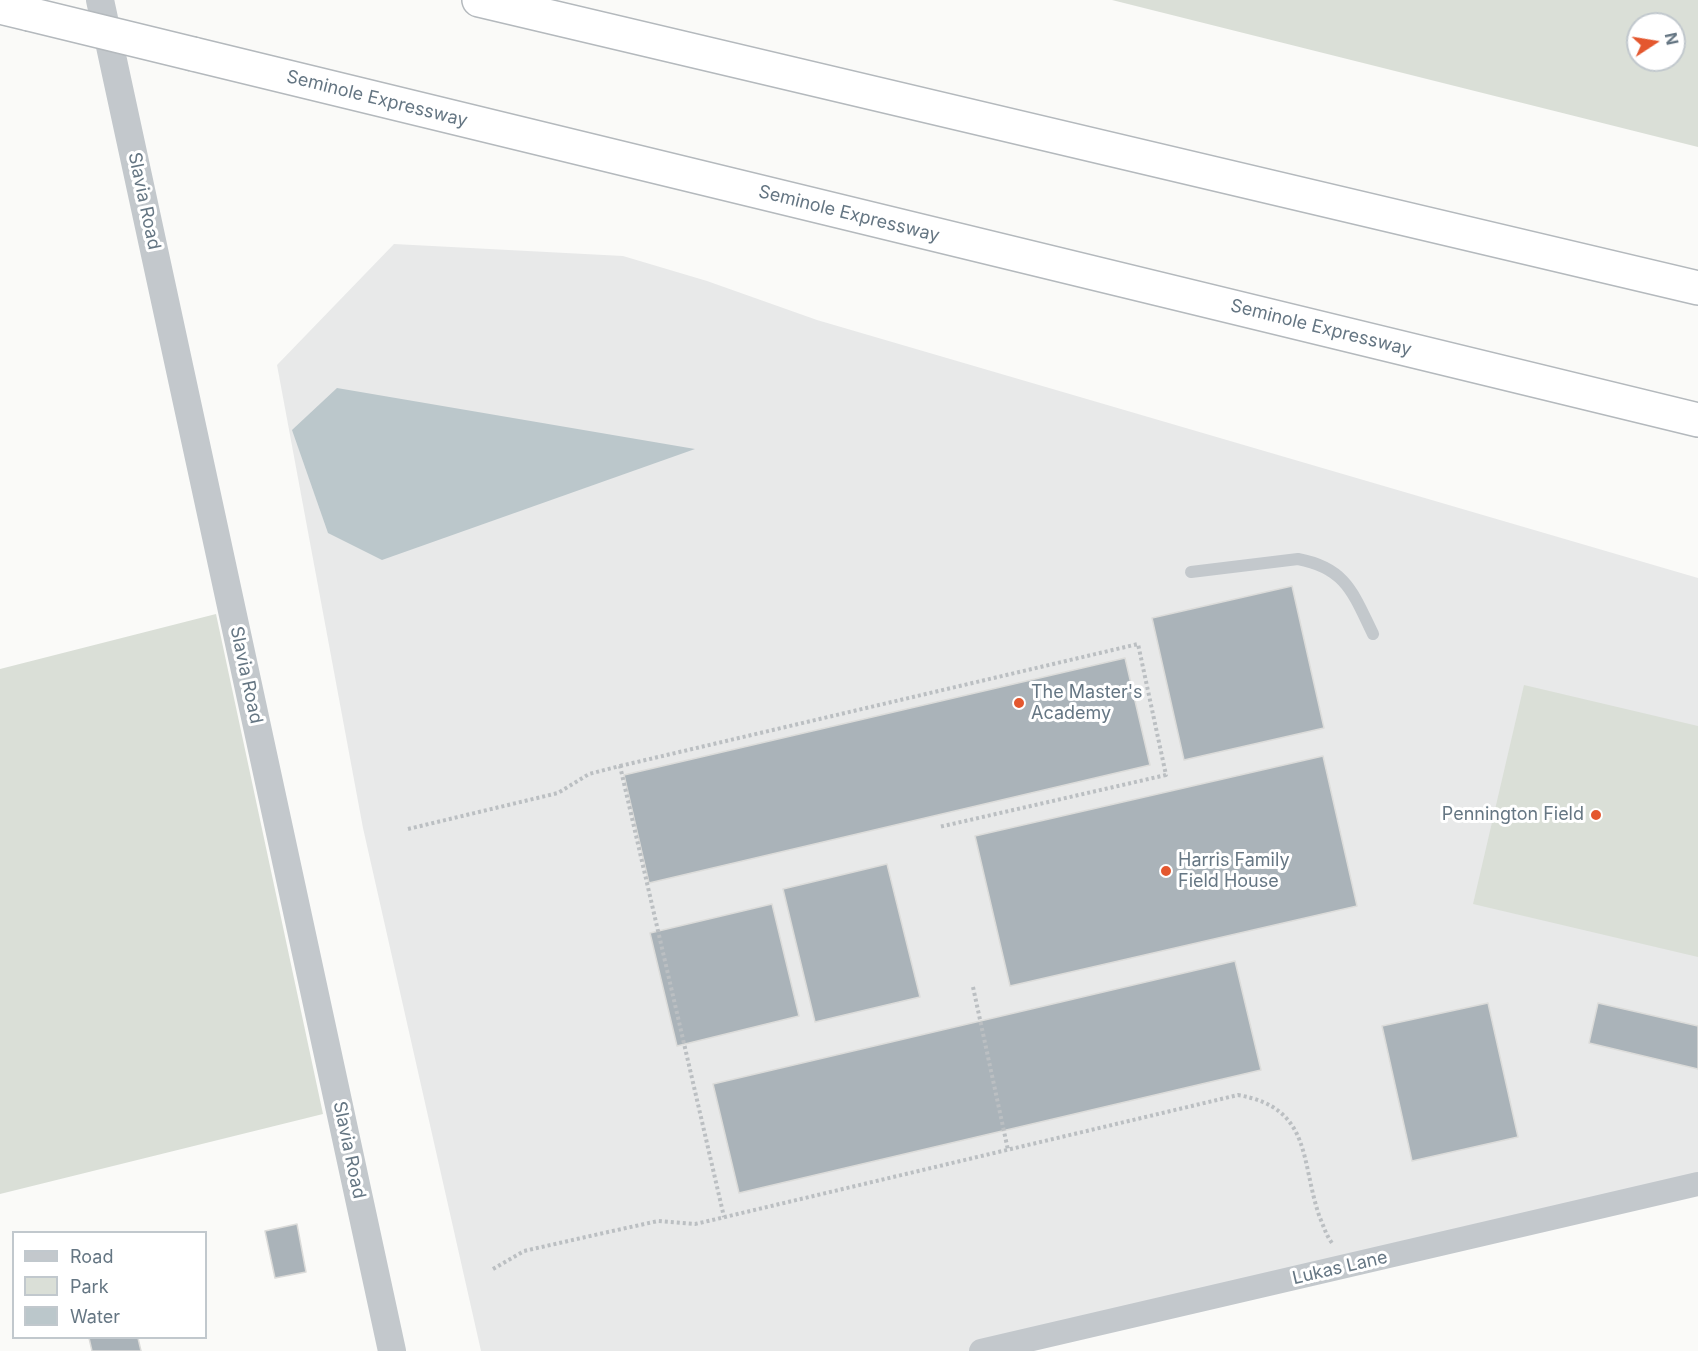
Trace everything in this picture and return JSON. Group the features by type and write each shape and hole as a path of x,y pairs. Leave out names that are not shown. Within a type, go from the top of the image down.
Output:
{"highway":[{"path":"479,0 1698,288"},
{"name":"Seminole Expressway","path":"15,10 1698,420"}],"street":[{"name":"Slavia Road","path":"100,0 393,1351"},
{"name":"Lukas Lane","path":"981,1351 1698,1184"}],"lane":[{"path":"1191,572 1298,559 1315,562 1331,569 1345,583 1373,633"}],"path":[{"path":"408,829 558,793 589,774 620,766 1138,644 1166,775 939,827"},
{"path":"620,766 724,1217"},
{"path":"973,987 1008,1150"},
{"path":"493,1269 524,1251 658,1221 694,1224 1238,1095 1250,1097 1283,1113 1298,1132 1317,1209 1327,1236 1335,1245"}],"shaded area":[{"name":"The Master's Academy","path":"394,244 623,256 707,281 817,320 1698,578 1698,1184 981,1351 481,1351 363,828 277,365"}],"green space":[{"path":"1112,0 1698,0 1698,147"},
{"path":"216,614 323,1114 0,1194 0,669"},
{"name":"Pennington Field","path":"1524,685 1698,726 1698,957 1473,904"}],"water":[{"path":"337,388 695,449 382,560 328,533 292,430"}],"building":[{"path":"1292,586 1324,728 1184,760 1152,618"},
{"path":"1125,658 1150,765 649,883 624,775"},
{"name":"Harris Family Field House","path":"1323,756 1357,906 1010,986 975,836"},
{"path":"887,864 920,997 815,1022 783,889"},
{"path":"772,904 799,1016 677,1046 650,933"},
{"path":"1235,961 1261,1070 739,1193 713,1084"},
{"path":"1488,1003 1518,1137 1412,1161 1382,1026"},
{"path":"1598,1003 1698,1026 1698,1069 1589,1043"},
{"path":"297,1224 306,1272 275,1278 265,1231"},
{"path":"89,1339 138,1339 141,1351 92,1351"}],"place":[{"name":"The Master's Academy","path":"1019,703"},
{"name":"Pennington Field","path":"1596,815"},
{"name":"Harris Family Field House","path":"1166,871"}]}
